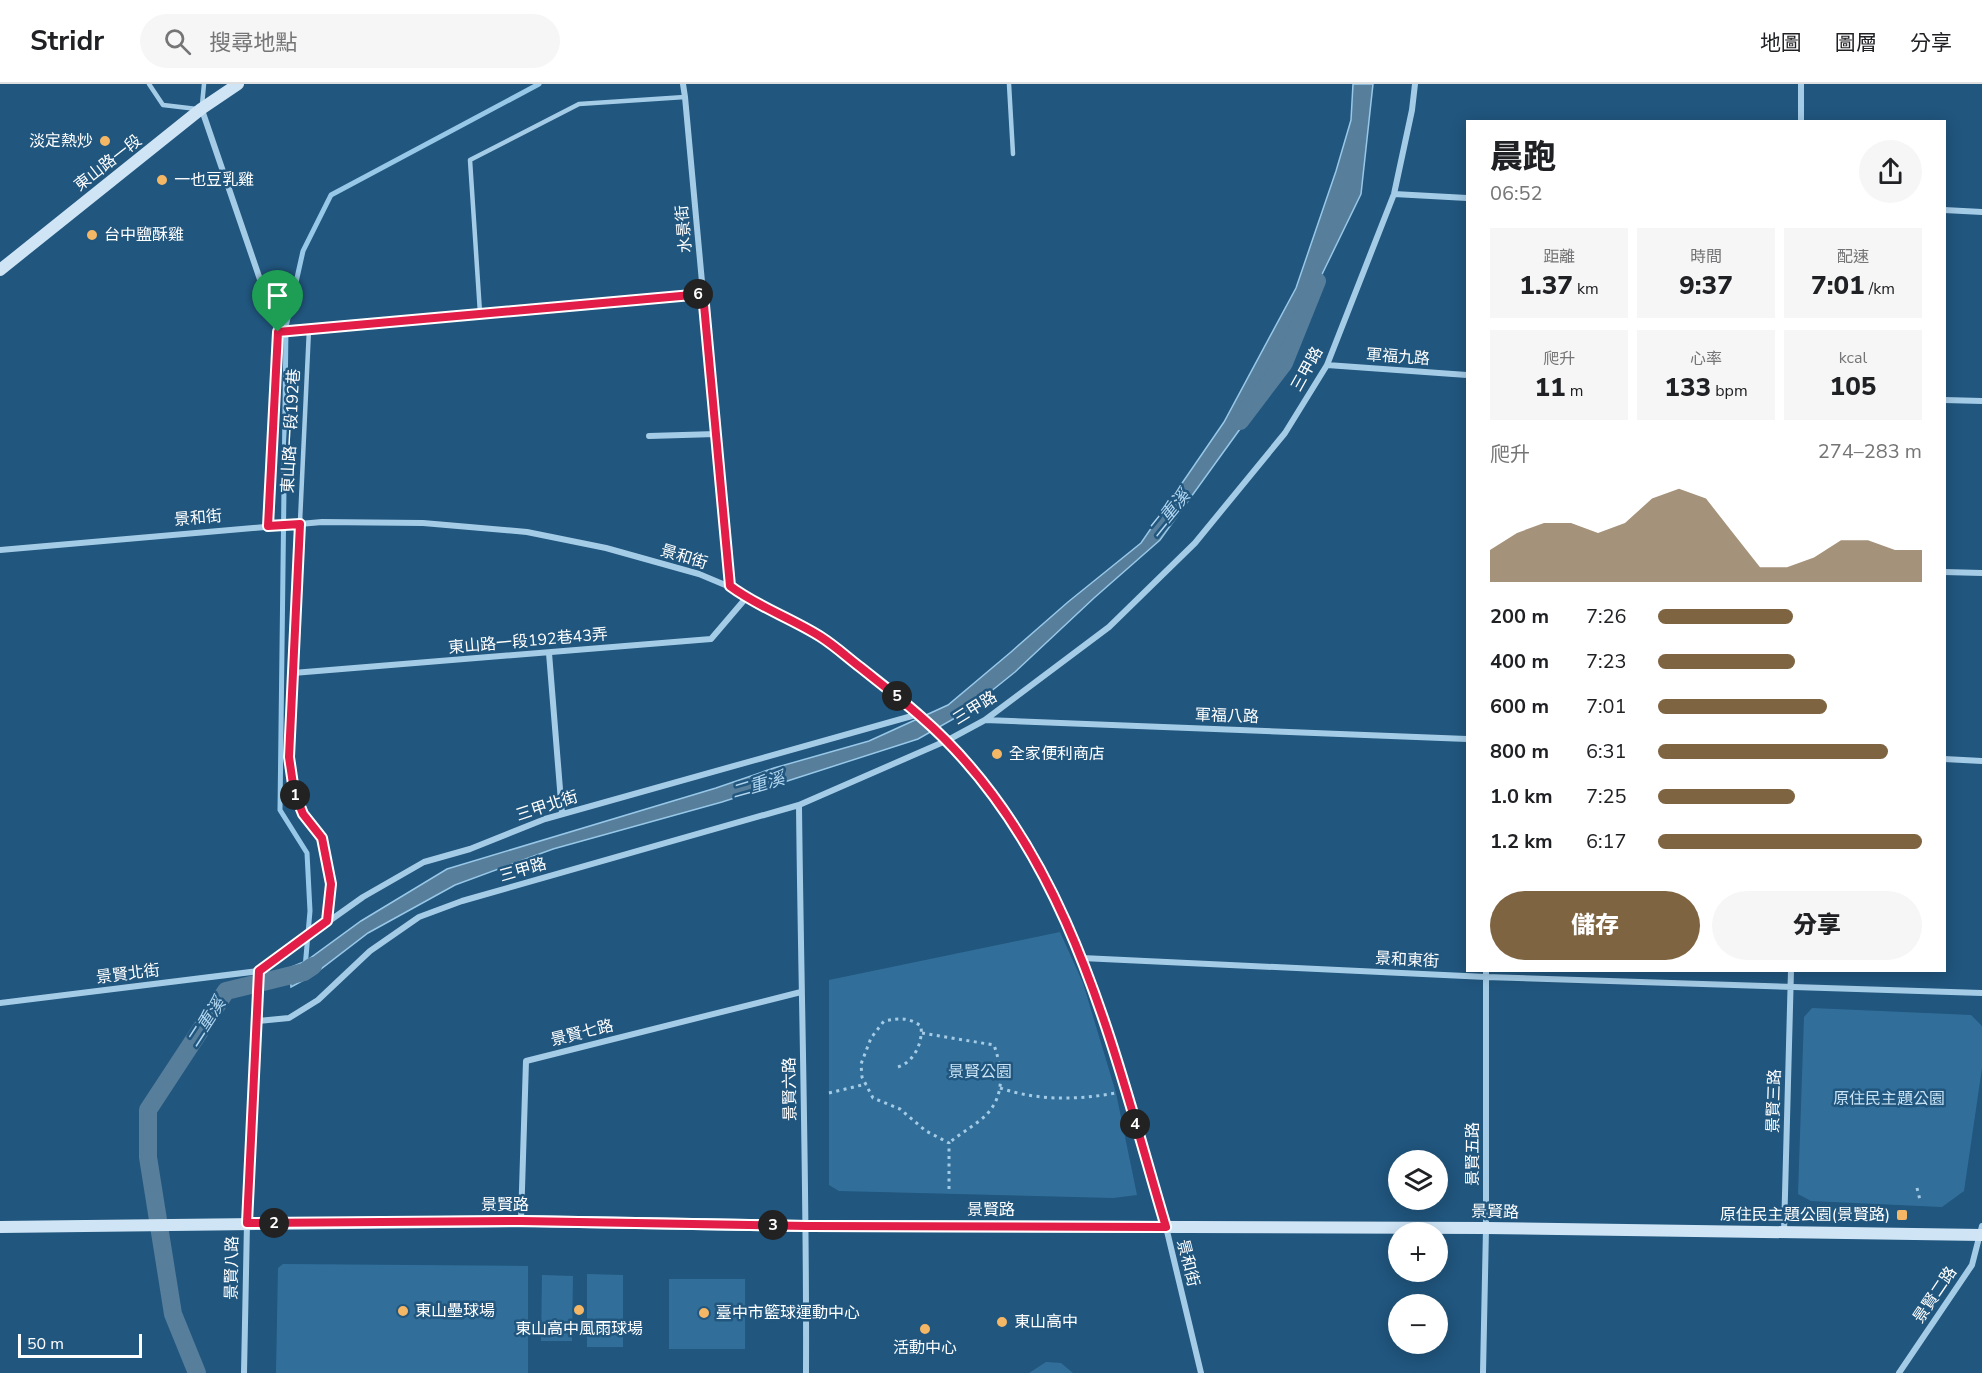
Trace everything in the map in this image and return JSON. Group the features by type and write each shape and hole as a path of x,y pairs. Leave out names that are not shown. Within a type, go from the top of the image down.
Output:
{"street":[{"name":"東山路一段","path":"0,270 201,109 238,84"},
{"name":"水景街","path":"683,84 730,586"},
{"name":"三甲路","path":"258,1021 289,1018 318,1000 370,951 419,917 462,901 799,805 948,740 985,720 1109,627 1195,543 1285,432 1327,365 1394,194 1413,110 1415,84"},
{"path":"1801,84 1801,120"},
{"name":"東山路一段192巷","path":"201,109 278,332"},
{"path":"1394,194 1466,198"},
{"path":"1946,210 1982,212"},
{"path":"278,332 703,294"},
{"name":"軍福九路","path":"1327,365 1466,375"},
{"path":"1946,400 1982,401"},
{"path":"649,436 716,434"},
{"name":"景和街","path":"0,550 300,524 423,523 527,532 606,548 699,574 730,586 746,598 788,617 823,638 919,714 948,740 980,777 1026,842 1074,938 1098,999 1166,1227 1201,1373"},
{"path":"1946,572 1982,573"},
{"name":"東山路一段192巷43弄","path":"293,673 711,639 746,598"},
{"path":"549,653 562,814"},
{"name":"三甲北街","path":"259,971 363,897 424,862 470,849 562,814 919,714"},
{"name":"軍福八路","path":"985,720 1466,739"},
{"path":"1946,759 1982,761"},
{"name":"景賢六路","path":"799,805 807,1226 806,1373"},
{"name":"景和東街","path":"1082,958 1982,993"},
{"path":"258,1021 259,971"},
{"name":"景賢北街","path":"0,1004 259,971"},
{"name":"景賢三路","path":"1784,1232 1791,972"},
{"name":"景賢五路","path":"1483,1373 1486,1228 1486,974"},
{"name":"景賢七路","path":"521,1221 526,1061 801,992"},
{"name":"景賢八路","path":"244,1373 247,1223 258,1021"},
{"name":"景賢路","path":"0,1227 521,1221 807,1226 1982,1232"},
{"name":"景賢二路","path":"1899,1373 1972,1265 1982,1232"}],"lane":[{"path":"149,84 163,105 201,109 204,84"},
{"path":"1009,84 1013,154"},
{"path":"480,313 470,160 579,104 686,97"},
{"name":"東山路一段192巷","path":"309,329 289,757 294,791 303,814 322,838 331,884 327,921"},
{"name":"東山路一段192巷","path":"268,526 278,332"}],"path":[{"path":"898,1067 907,1064 920,1045 922,1033 921,1026 912,1020 903,1018 884,1022 871,1038 861,1064 862,1077 873,1098 900,1109 926,1131 949,1143"},
{"path":"922,1033 994,1045 998,1056 1000,1095 980,1120 962,1131 949,1143 949,1193"},
{"path":"829,1093 866,1084"},
{"path":"1000,1088 1027,1095 1059,1099 1085,1099 1116,1093"},
{"path":"1917,1188 1920,1200"}],"green space":[{"name":"景賢公園","path":"1060,932 1083,983 1116,1093 1137,1195 1113,1198 839,1191 829,1185 829,980"},
{"name":"原住民主題公園","path":"1812,1008 1971,1015 1982,1026 1982,1068 1964,1191 1942,1207 1811,1201 1798,1194 1804,1017"},
{"name":"東山壘球場","path":"283,1264 528,1266 528,1373 276,1373 278,1268"},
{"path":"587,1274 623,1275 623,1347 587,1347"},
{"path":"542,1275 573,1276 572,1341 541,1341"},
{"path":"669,1279 745,1279 745,1349 669,1349"},
{"path":"1046,1362 1061,1363 1073,1373 1029,1373"}],"water":[{"name":"二重溪","path":"1353,84 1373,84 1361,194 1311,297 1240,429 1160,540 1015,672 964,713 918,739 722,802 553,849 455,885 368,933 313,975 291,987 289,968 306,961 361,921 447,869 869,741 948,705 1141,543 1224,422 1296,288 1351,120"}],"waterway":[{"path":"305,968 310,911 307,853 280,810 286,327 303,251 331,195 539,84"},
{"name":"二重溪","path":"1240,421 1284,363 1317,281"},
{"name":"二重溪","path":"197,1373 173,1314 148,1157 148,1110 226,991 304,972 313,966"}],"place":[{"name":"淡定熱炒","path":"105,141"},
{"name":"一也豆乳雞","path":"162,180"},
{"name":"台中鹽酥雞","path":"92,235"},
{"name":"全家便利商店","path":"997,754"},
{"name":"原住民主題公園(景賢路)","path":"1902,1215"},
{"name":"東山高中風雨球場","path":"579,1310"},
{"name":"東山壘球場","path":"403,1311"},
{"name":"臺中市籃球運動中心","path":"704,1313"},
{"name":"東山高中","path":"1002,1322"},
{"name":"活動中心","path":"925,1329"}],"route":[{"path":"703,294 730,586 746,598 788,617 823,638 919,714 948,740 980,777 1026,842 1074,938 1098,999 1166,1227 807,1226 521,1221 247,1223 259,971 327,921 331,884 322,838 303,814 294,791 289,757 300,524 268,526 278,332 703,294"}]}
